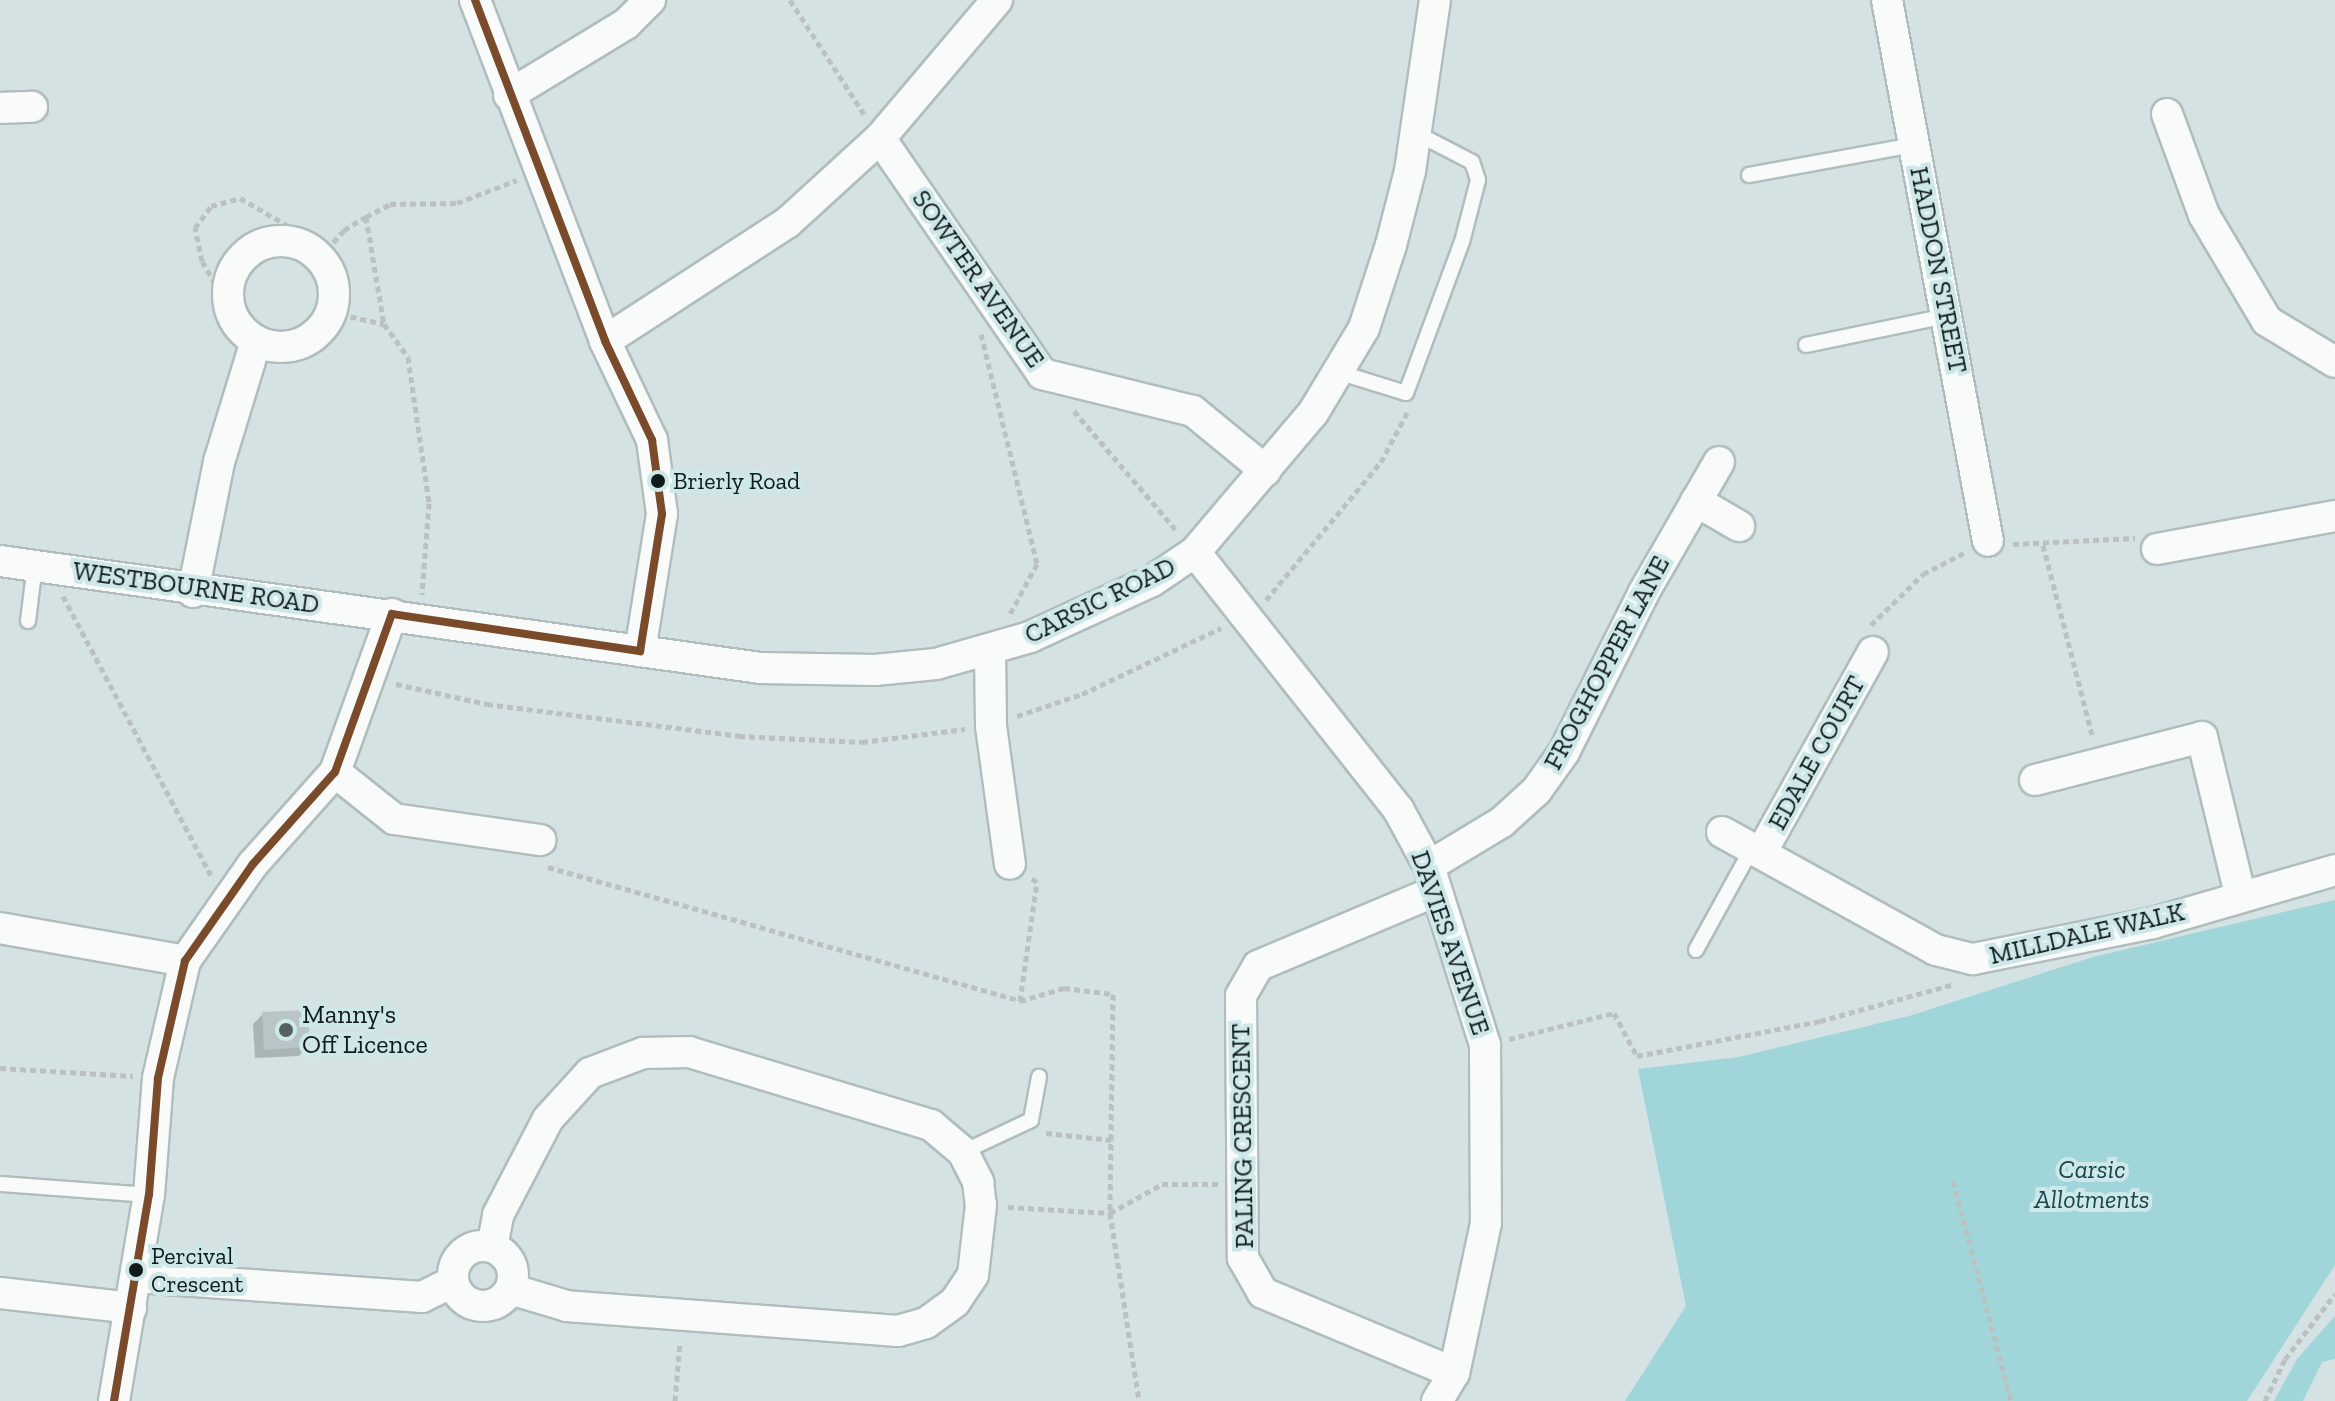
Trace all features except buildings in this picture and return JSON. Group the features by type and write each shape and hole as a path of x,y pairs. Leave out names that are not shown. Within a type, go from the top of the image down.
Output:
{"street":[{"path":"475,0 605,341 652,440 662,514 640,651"},
{"path":"509,95 626,24 650,0"},
{"path":"605,341 787,223 880,138 997,0"},
{"name":"CARSIC ROAD","path":"405,616 760,668 875,670 990,652 1152,581 1195,552 1266,471 1338,372 1364,328 1391,245 1416,133 1435,0"},
{"name":"HADDON STREET","path":"1887,0 1988,541"},
{"path":"0,108 32,107"},
{"path":"2167,114 2204,215 2267,321 2335,362"},
{"name":"SOWTER AVENUE","path":"880,138 1042,374 1193,411 1266,471"},
{"path":"289,241 322,252 333,283 331,312 323,328 300,343 273,347 256,341 230,310 232,273 255,247 289,241"},
{"path":"193,592 219,462 256,341"},
{"name":"FROGHOPPER LANE","path":"1433,878 1537,790 1564,752 1644,592 1719,462"},
{"path":"1696,501 1739,526"},
{"path":"2157,549 2335,516"},
{"name":"DAVIES AVENUE","path":"1195,552 1389,797 1433,878 1485,1045 1486,1223 1454,1373 1437,1401"},
{"name":"WESTBOURNE ROAD","path":"0,561 193,592 405,616"},
{"path":"114,1401 149,1195 158,1078 185,961 253,864 335,772 405,616"},
{"path":"990,652 991,726 1010,864"},
{"name":"EDALE COURT","path":"1757,851 1873,652"},
{"path":"2035,780 2202,737 2240,894"},
{"path":"335,772 394,819 540,840"},
{"name":"MILLDALE WALK","path":"1722,832 1936,950 1973,959 2153,923 2240,894 2335,870"},
{"name":"PALING CRESCENT","path":"1433,878 1258,966 1241,996 1243,1258 1263,1293 1454,1373"},
{"path":"0,928 185,961"},
{"path":"492,1247 498,1215 548,1119 590,1073 643,1053 689,1052 931,1125 963,1152 978,1182 981,1205 973,1275 955,1302 926,1323 898,1331 567,1306 510,1289"},
{"path":"137,1277 422,1297 453,1282 463,1253 492,1247 508,1259 510,1289 497,1302 479,1305 463,1298 453,1282"},
{"path":"0,1293 131,1308"}],"lane":[{"path":"1338,372 1406,393 1462,242 1478,180 1472,162 1416,133"},
{"path":"1749,175 1914,145"},
{"path":"1806,345 1946,316"},
{"path":"28,621 41,566"},
{"path":"1696,950 1757,851"},
{"path":"963,1152 1031,1120 1039,1077"},
{"path":"0,1184 149,1195"}],"path":[{"path":"790,0 880,138"},
{"path":"230,310 202,261 195,228 211,206 240,198 322,252 366,217 390,204 457,203 541,171"},
{"path":"366,217 384,324 408,357 429,503 405,616"},
{"path":"990,652 1037,564 980,338 993,303"},
{"path":"331,312 384,324"},
{"path":"1042,374 1195,552"},
{"path":"1873,652 1867,631 1890,602 1923,574 1988,541 2043,545 2143,538 2157,549"},
{"path":"2043,545 2100,763"},
{"path":"41,566 226,902"},
{"path":"540,840 538,864 1020,1001 1064,988 1113,994 1110,1213 1139,1401"},
{"path":"1010,864 1037,882 1020,1001"},
{"path":"1485,1045 1614,1013 1637,1056 1820,1021 1961,982 1973,959"},
{"path":"0,1068 158,1078"},
{"path":"1012,1129 1112,1140"},
{"path":"1953,1181 2011,1401"},
{"path":"981,1205 1110,1213 1162,1184 1243,1183"},
{"path":"2265,1401 2285,1359 2335,1294"},
{"path":"675,1401 682,1313"}],"green space":[{"name":"Carsic Allotments","path":"2335,900 2335,1265 2247,1401 1625,1401 1686,1306 1638,1069 1739,1057 1909,1016 2093,957"},
{"path":"2335,1316 2335,1359 2322,1362 2303,1401 2274,1401 2297,1359"}],"transit line":[{"path":"475,0 605,341 652,440 662,514 640,651"},
{"path":"392,614 640,651"},
{"path":"114,1401 149,1195 158,1078 185,961 253,864 335,772 392,614"}],"place":[{"name":"Brierly Road","path":"658,481"},
{"name":"Manny's Off Licence","path":"286,1030"},
{"name":"Percival Crescent","path":"136,1270"}]}
